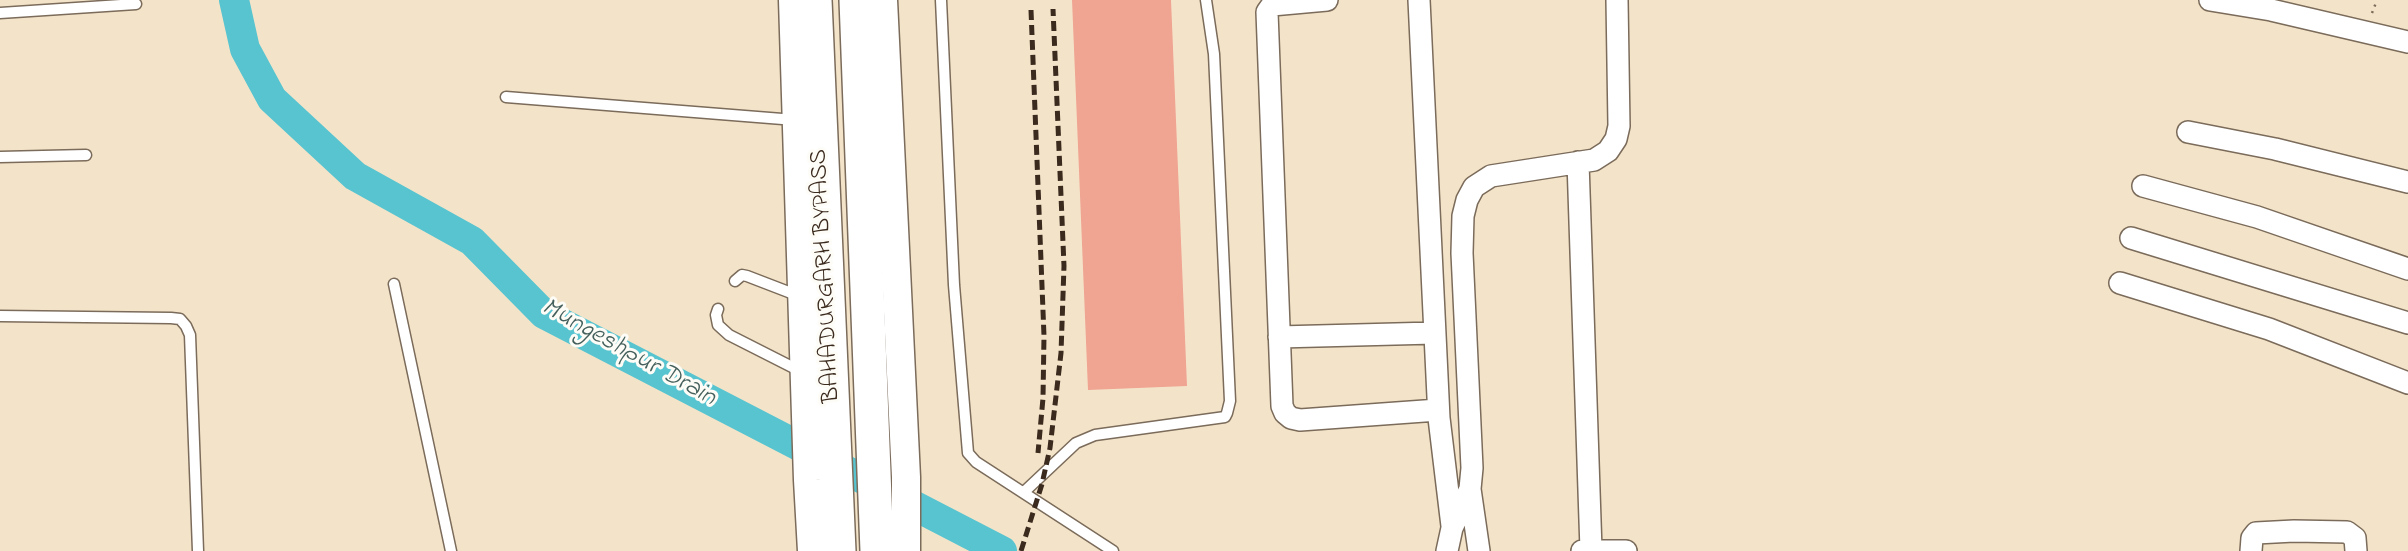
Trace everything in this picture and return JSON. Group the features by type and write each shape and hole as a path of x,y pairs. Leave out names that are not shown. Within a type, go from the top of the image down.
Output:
{"highway":[{"name":"BAHADURGARH BYPASS","path":"816,0 820,426 837,499 839,551"},
{"name":"BAHADURGARH BYPASS","path":"856,0 874,460 891,543"}],"main road":[{"path":"793,0 805,374 820,426 808,480 812,551"},
{"path":"883,0 906,477 891,543"}],"street":[{"path":"1327,0 1272,5 1267,12 1282,406 1291,418 1300,420 1438,410"},
{"path":"1419,0 1438,410 1452,528"},
{"path":"1447,551 1452,528 1469,489 1472,468 1462,253 1463,216 1467,200 1474,187 1491,176 1594,160 1608,151 1616,139 1619,127 1617,0"},
{"path":"2210,0 2271,10 2408,42"},
{"path":"2188,132 2275,149 2408,182"},
{"path":"1578,162 1586,550 1626,551"},
{"path":"2143,187 2257,218 2408,269"},
{"path":"2131,238 2408,323"},
{"path":"2120,283 2269,329 2408,383"},
{"path":"1279,337 1434,333"},
{"path":"1469,489 1479,551"},
{"path":"2252,551 2252,538 2256,533 2294,531 2347,532 2356,538 2356,551"}],"lane":[{"path":"941,0 954,285 970,457 1113,551"},
{"path":"1024,492 1076,443 1095,435 1225,417 1227,413 1230,401 1215,68 1206,0"},
{"path":"0,13 136,4"},
{"path":"506,97 797,120"},
{"path":"0,157 86,155"},
{"path":"734,281 738,277 747,276 803,297"},
{"path":"394,284 451,551"},
{"path":"718,309 718,325 729,335 805,374"},
{"path":"0,316 171,318 180,319 186,326 190,335 198,551"}],"building":[{"path":"1072,0 1171,0 1187,386 1088,390"}],"waterway":[{"name":"Mungeshpur Drain","path":"234,0 245,49 272,99 355,176 472,241 544,314 1002,551"}],"railway":[{"path":"1021,551 1050,448 1061,353 1064,266 1053,9"},
{"path":"1031,10 1044,336 1043,398 1038,453"}]}
